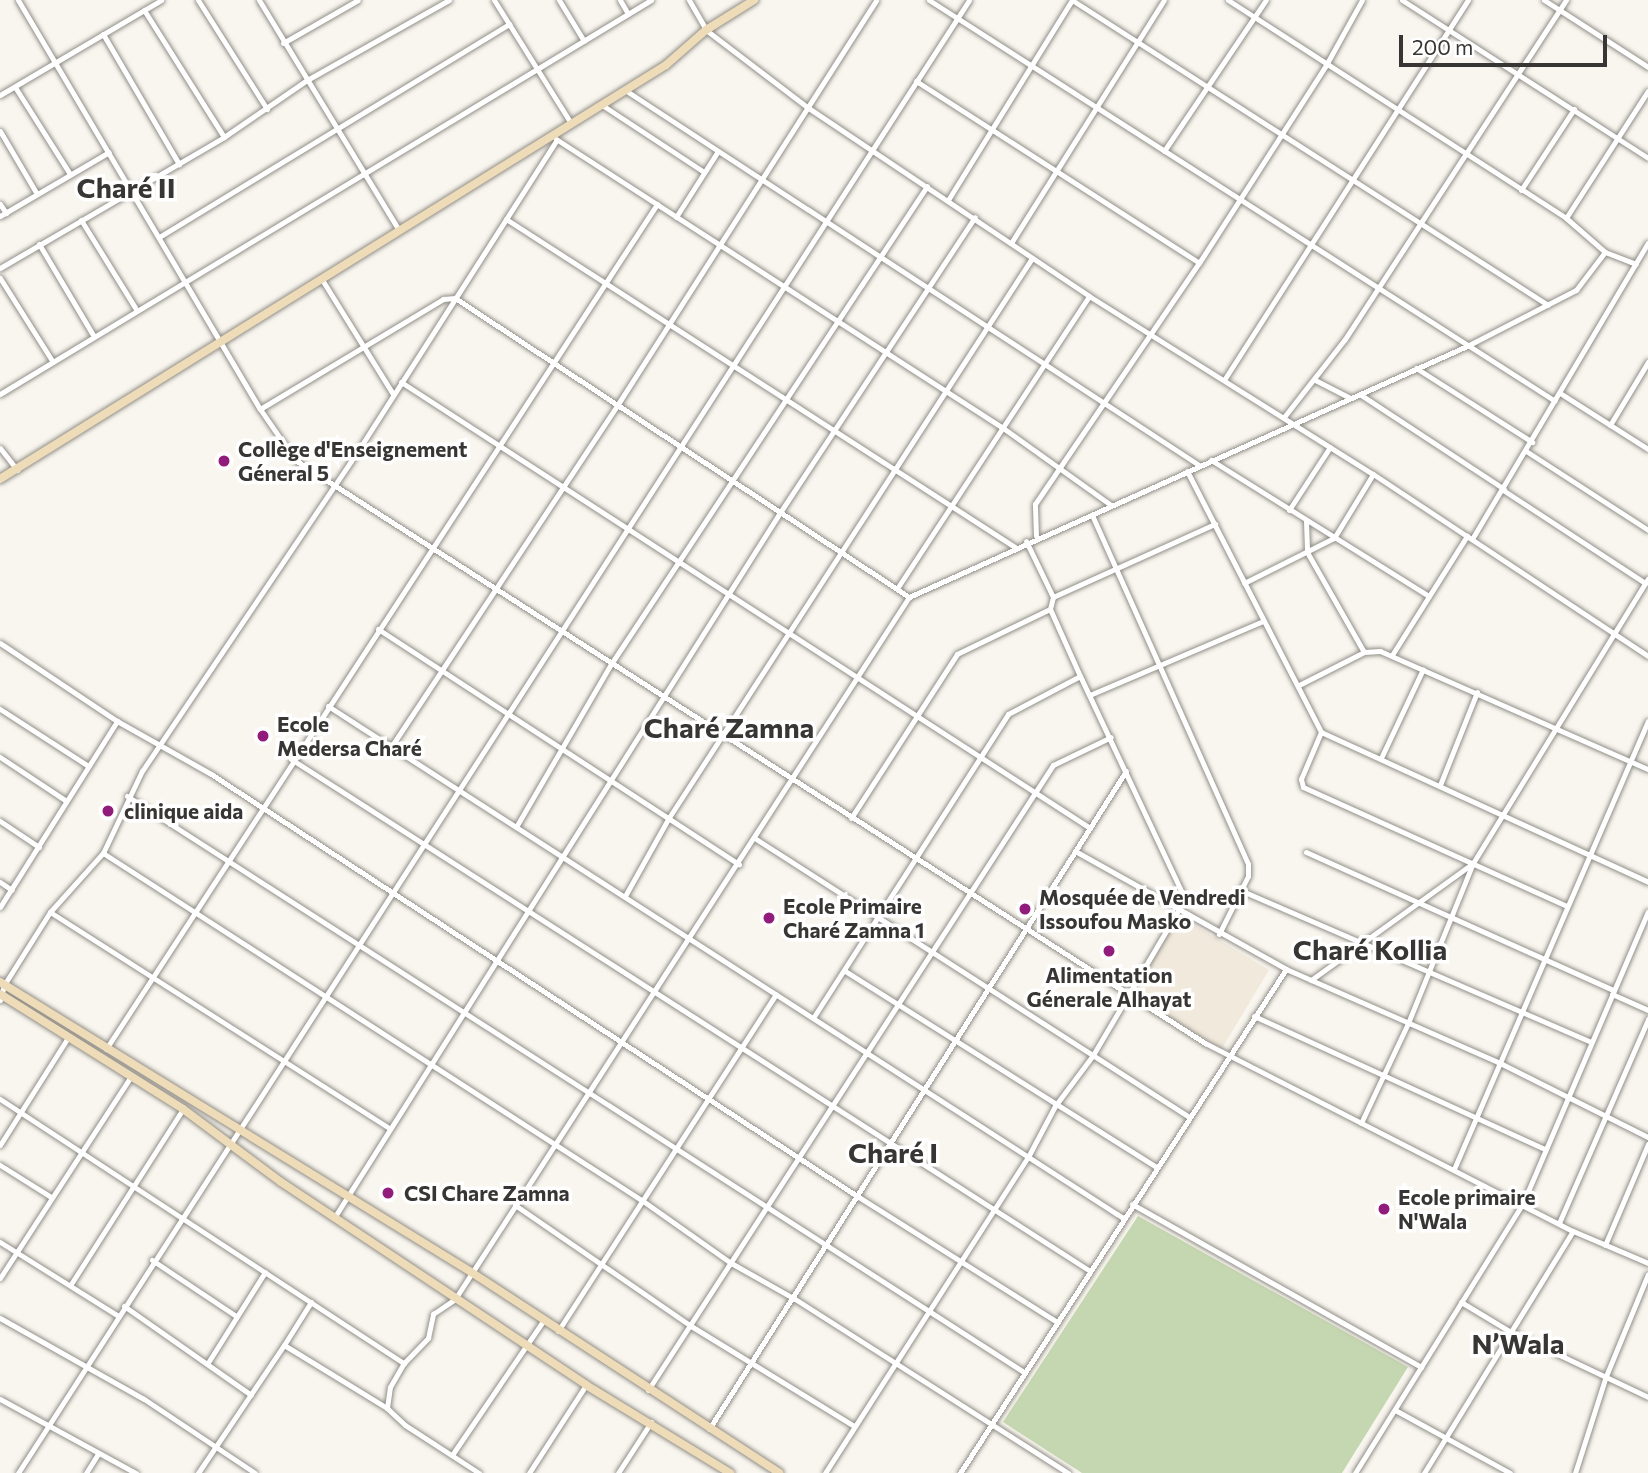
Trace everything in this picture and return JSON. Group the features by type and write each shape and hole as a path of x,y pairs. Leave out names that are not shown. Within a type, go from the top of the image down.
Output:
{"street":[{"path":"18,0 260,409 295,460 1027,932 1228,1056 1523,1203 1573,1231 1648,1263"},
{"path":"0,94 161,0"},
{"path":"198,0 267,109"},
{"path":"260,0 283,43 400,230"},
{"path":"283,43 358,0"},
{"path":"0,268 224,137 307,80 449,0"},
{"path":"495,0 571,123"},
{"path":"559,0 584,41"},
{"path":"620,0 628,14"},
{"path":"0,393 651,0"},
{"path":"689,0 706,30 807,107 975,217 1089,296 1373,474 1648,656"},
{"path":"0,479 321,278 554,138 571,123 666,65 706,30 754,0"},
{"path":"391,747 444,672 495,588 618,404 876,0"},
{"path":"929,0 1555,401"},
{"path":"18,1473 180,1216 427,845 506,713 683,446 969,0"},
{"path":"948,201 989,128 1072,0 1548,306"},
{"path":"1011,243 1164,0"},
{"path":"1228,0 1566,218 1605,252 1636,264"},
{"path":"1164,151 1266,0"},
{"path":"1036,536 1035,504 1283,134 1362,0"},
{"path":"1402,0 1648,158"},
{"path":"1224,380 1468,0"},
{"path":"1544,0 1648,67"},
{"path":"1284,417 1315,380 1378,288 1566,0"},
{"path":"144,10 224,137"},
{"path":"159,237 339,131 509,24"},
{"path":"103,34 179,164"},
{"path":"916,81 1199,262"},
{"path":"15,86 70,174"},
{"path":"625,90 1199,465"},
{"path":"1566,218 1648,91"},
{"path":"602,105 704,172"},
{"path":"1521,191 1574,109"},
{"path":"0,131 37,194"},
{"path":"554,138 1003,428 1111,505"},
{"path":"554,138 506,219 335,484 127,796 103,853 50,912 2,983 1,997 69,1036 183,1109 334,1218 455,1299 586,1385 651,1422 730,1473"},
{"path":"676,217 718,151"},
{"path":"0,204 3,215 109,152"},
{"path":"516,827 559,749 611,664 681,563 784,400 839,322 879,255 927,186"},
{"path":"105,1051 292,759 434,548 656,204"},
{"path":"334,1218 664,697 731,596 781,511 889,354 927,288 975,217"},
{"path":"506,219 893,472 1015,547"},
{"path":"80,220 136,309"},
{"path":"1392,655 1503,489 1648,243"},
{"path":"39,244 93,335"},
{"path":"387,1409 390,1387 404,1363 428,1338 433,1314 455,1299 756,839 909,597 1036,536 1092,515 1292,422 1314,417 1548,306 1589,278 1605,252"},
{"path":"625,896 668,819 725,736 1032,258"},
{"path":"0,278 53,362"},
{"path":"321,278 393,394"},
{"path":"898,587 1089,296"},
{"path":"260,409 447,297 455,298 898,587 909,597"},
{"path":"1609,425 1648,362"},
{"path":"1416,368 1532,442"},
{"path":"1315,380 1350,398"},
{"path":"401,382 1090,828"},
{"path":"1560,393 1648,449"},
{"path":"1361,1123 1408,1023 1473,863 1554,727 1647,581 1362,395"},
{"path":"1289,510 1330,447"},
{"path":"0,448 17,470"},
{"path":"1526,451 1648,530"},
{"path":"1210,460 1429,596"},
{"path":"1187,471 1321,732 1648,882"},
{"path":"1244,583 1334,538 1373,474"},
{"path":"1092,515 1248,864 1248,876 1219,934"},
{"path":"1306,521 1307,552 1364,652"},
{"path":"1053,597 1215,524"},
{"path":"825,1473 1028,1157 1055,1106 1093,1055 1185,895 1092,694 1080,676 1050,609 1053,597 1026,541"},
{"path":"851,818 962,649 1050,609"},
{"path":"1092,694 1159,663 1263,621"},
{"path":"378,629 739,864"},
{"path":"0,643 117,721 211,774 260,810 710,1097 856,1196 1057,1322"},
{"path":"1299,685 1364,652 1392,655 1648,769"},
{"path":"1381,758 1423,669"},
{"path":"813,1018 917,860 979,757 1014,707 1080,676"},
{"path":"1440,785 1477,692"},
{"path":"328,706 1124,1218"},
{"path":"0,709 87,765"},
{"path":"0,907 117,721"},
{"path":"1454,1169 1520,1011 1648,721"},
{"path":"1321,732 1301,779 1303,787 1567,906"},
{"path":"649,1390 1058,760 1111,737"},
{"path":"0,757 65,800"},
{"path":"292,759 1090,1271"},
{"path":"709,1429 795,1299 922,1090 1027,932 1126,771"},
{"path":"127,796 677,1148 765,1210 827,1246 1024,1372"},
{"path":"0,821 39,847"},
{"path":"756,839 880,918 932,955 1189,1117"},
{"path":"1076,851 1177,912 1286,969 1498,1062 1648,1137"},
{"path":"1306,852 1543,959 1648,1010"},
{"path":"103,853 643,1201 731,1263 795,1299 1068,1473"},
{"path":"1311,980 1360,941 1473,863"},
{"path":"0,882 12,890"},
{"path":"1240,890 1591,1042"},
{"path":"50,912 389,1128"},
{"path":"1355,1473 1523,1203 1648,912"},
{"path":"960,1473 1286,969"},
{"path":"845,971 1055,1106 1156,1167"},
{"path":"2,983 105,1051 471,1272 779,1473"},
{"path":"558,1331 776,994"},
{"path":"1254,1016 1544,1149"},
{"path":"1559,1223 1603,1116 1648,1019"},
{"path":"0,1145 69,1036"},
{"path":"0,1278 131,1076"},
{"path":"0,1099 404,1363"},
{"path":"71,1284 183,1109"},
{"path":"1605,1245 1648,1144"},
{"path":"0,1165 51,1197"},
{"path":"515,1205 691,1326 754,1362 854,1426"},
{"path":"1132,1205 1421,1367"},
{"path":"1424,1473 1573,1231"},
{"path":"0,1242 117,1315"},
{"path":"152,1260 236,1316"},
{"path":"209,1361 265,1272"},
{"path":"1575,1473 1606,1376 1648,1274"},
{"path":"1461,1301 1509,1331 1648,1398"},
{"path":"198,1473 311,1302"},
{"path":"124,1306 209,1361 251,1395"},
{"path":"0,1318 86,1366 255,1473"},
{"path":"452,1455 524,1343 543,1321"},
{"path":"284,1345 387,1409 479,1473"},
{"path":"529,1473 586,1385"},
{"path":"0,1399 136,1473"},
{"path":"1395,1410 1510,1473"},
{"path":"618,1473 651,1422"},
{"path":"86,1473 98,1454"}],"shaded area":[{"path":"1179,916 1269,970 1222,1049 1132,995"}],"green space":[{"path":"1138,1216 1408,1367 1342,1473 1082,1473 1003,1422"}],"place":[{"name":"Collège d'Enseignement Géneral 5","path":"224,461"},
{"name":"Ecole Medersa Charé","path":"263,736"},
{"name":"clinique aida","path":"108,811"},
{"name":"Mosquée de Vendredi Issoufou Masko","path":"1025,909"},
{"name":"Ecole Primaire Charé Zamna 1","path":"769,918"},
{"name":"Alimentation Génerale Alhayat","path":"1109,951"},
{"name":"CSI Chare Zamna","path":"388,1193"},
{"name":"Ecole primaire N'Wala","path":"1384,1209"}],"district":[{"name":"Charé II","path":"126,187"},
{"name":"Charé Zamna","path":"729,727"},
{"name":"Charé Kollia","path":"1370,949"},
{"name":"Charé I","path":"893,1152"},
{"name":"N’Wala","path":"1518,1343"}]}
